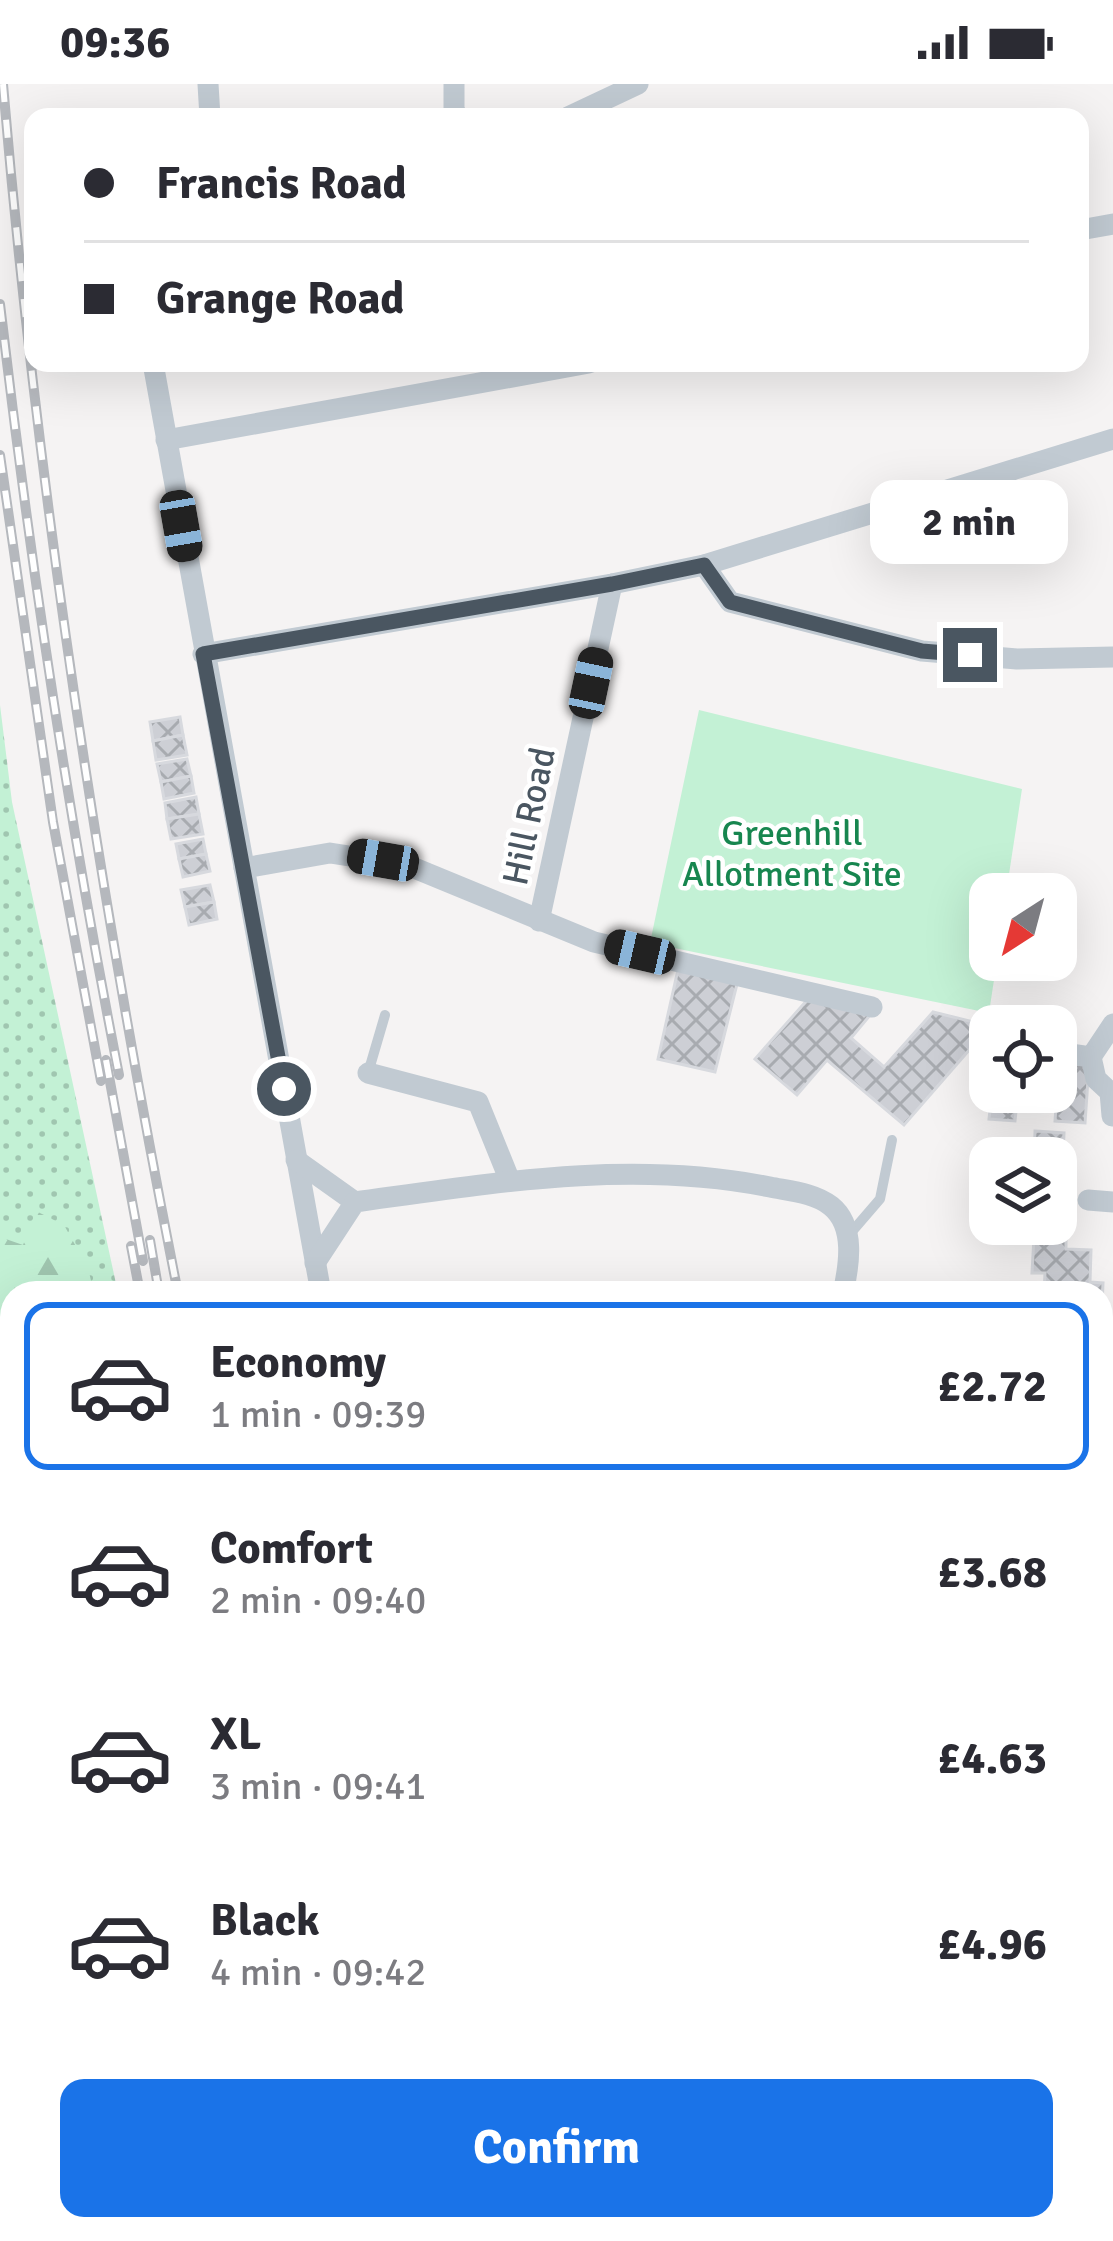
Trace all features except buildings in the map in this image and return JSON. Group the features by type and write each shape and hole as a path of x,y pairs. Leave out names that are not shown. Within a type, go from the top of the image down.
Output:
{"street":[{"path":"587,108 638,84"},
{"path":"155,372 319,1281"},
{"path":"166,440 540,372"},
{"path":"203,654 704,565 1113,439"},
{"path":"704,565 730,602 922,651 1017,659 1113,657"},
{"name":"Hill Road","path":"539,921 612,584"},
{"path":"244,868 330,853 407,865 594,942 872,1007"},
{"path":"1112,1116 1110,1092 1080,1056 1113,1024"},
{"path":"368,1073 478,1102 510,1181"},
{"path":"296,1160 355,1202 510,1181 647,1172 809,1195 832,1207 847,1227 846,1281"},
{"path":"1088,1200 1113,1202"},
{"path":"315,1263 355,1202"}],"lane":[{"path":"368,1073 385,1015"},
{"path":"847,1237 880,1199 892,1140"}],"green space":[{"path":"0,705 12,802 115,1281 0,1281"},
{"name":"Greenhill Allotment Site","path":"699,710 1022,789 1009,873 969,873 969,981 994,981 990,1005 969,1005 969,1009 650,943"},
{"path":"36,1211 64,1225 91,1281 0,1281 0,1237 23,1245"}],"railway":[{"path":"3,84 24,299"},
{"path":"0,304 52,691 119,1075"},
{"path":"32,372 97,842 176,1281"},
{"path":"0,455 53,822 101,1081"},
{"path":"106,1060 143,1261"},
{"path":"150,1240 157,1281"},
{"path":"131,1246 138,1281"}],"route":[{"path":"284,1089 203,654 704,565 730,602 922,651 970,655"}]}
